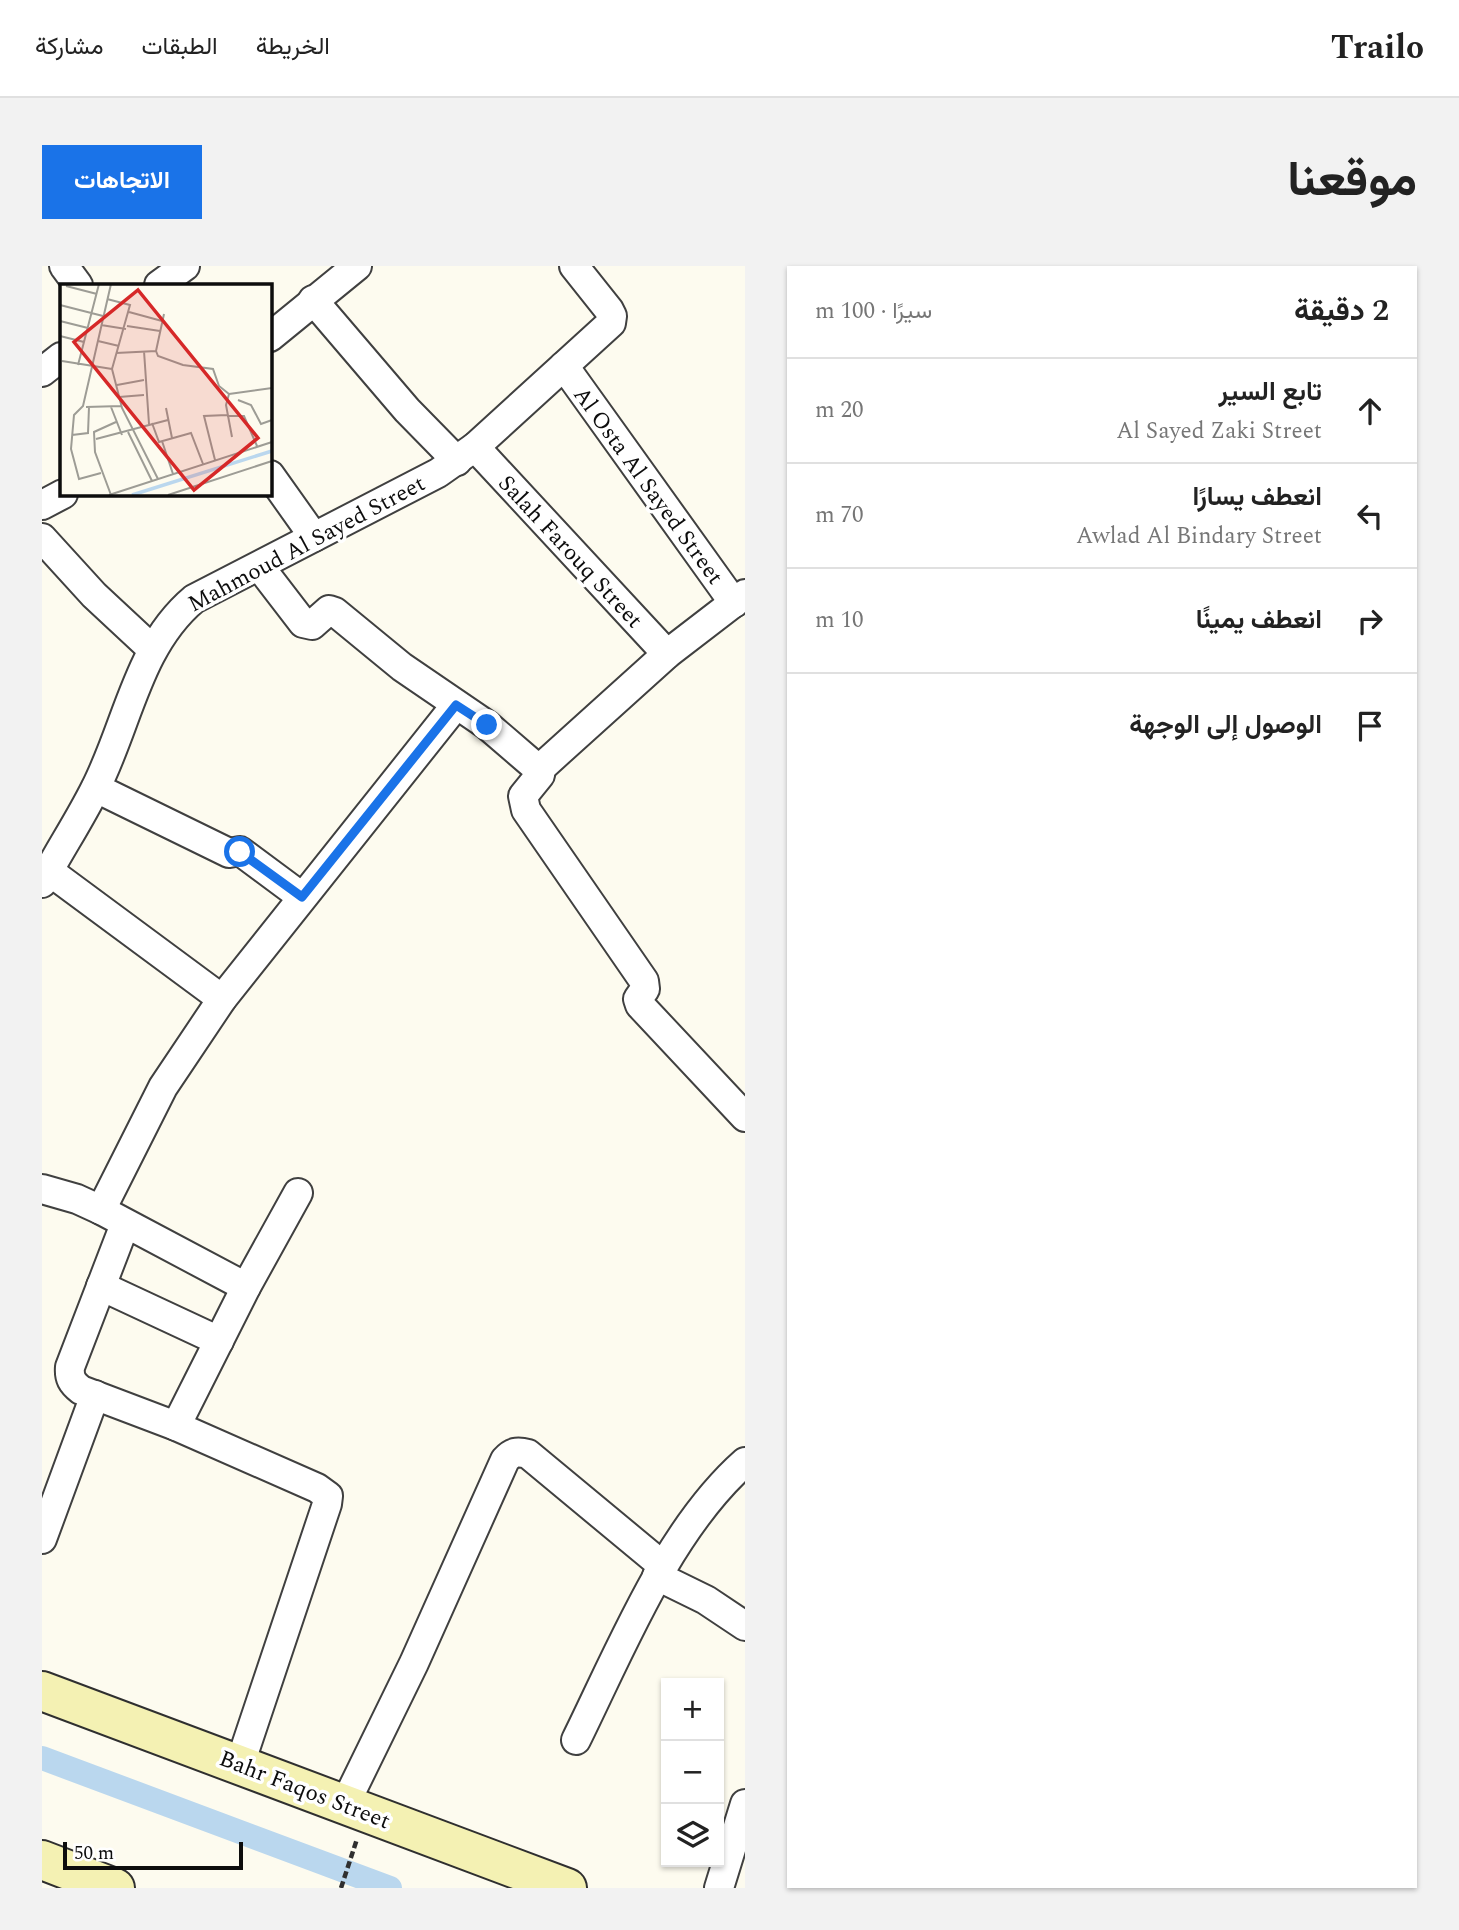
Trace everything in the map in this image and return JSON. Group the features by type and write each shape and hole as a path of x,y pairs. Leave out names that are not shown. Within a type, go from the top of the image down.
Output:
{"main road":[{"name":"Bahr Faqos Street","path":"42,1691 240,1764 352,1818 567,1888"},
{"path":"42,1860 115,1888"}],"street":[{"path":"64,266 77,284"},
{"path":"160,284 186,266"},
{"path":"271,336 356,266"},
{"name":"Mahmoud Al Sayed Street","path":"45,877 96,788 152,649 176,614 194,599 260,567 466,454 611,323 612,317 574,266"},
{"name":"Salah Farouq Street","path":"313,300 398,401 466,454 667,654"},
{"path":"42,372 60,358"},
{"name":"Al Osta Al Sayed Street","path":"564,366 739,599"},
{"path":"271,476 314,537"},
{"path":"42,505 61,495"},
{"path":"42,538 94,595 152,649"},
{"path":"260,567 303,623 312,625 329,610 335,612 402,667 487,725 531,765 541,767"},
{"path":"739,599 667,654 541,767 540,775 523,796 526,810 644,981 645,989 638,999 640,1005 745,1117"},
{"path":"240,1764 328,1496 317,1488 176,1426 95,1395 73,1384 69,1376 101,1286 113,1217 163,1087 222,999 456,705"},
{"path":"96,788 229,853 240,852 302,897"},
{"path":"45,877 222,999"},
{"path":"42,1189 77,1199 246,1287"},
{"path":"176,1426 246,1287 298,1194"},
{"path":"101,1286 219,1340"},
{"path":"42,1539 95,1395"},
{"path":"352,1818 414,1663 505,1460 511,1454 520,1451 528,1454 660,1571 745,1626"},
{"path":"576,1740 660,1571 710,1498 745,1462"},
{"path":"719,1888 740,1839 745,1804"}],"path":[{"path":"341,1888 352,1818"}],"waterway":[{"path":"42,1758 390,1888"}],"route":[{"path":"240,852 302,897 456,705 487,725"}]}
